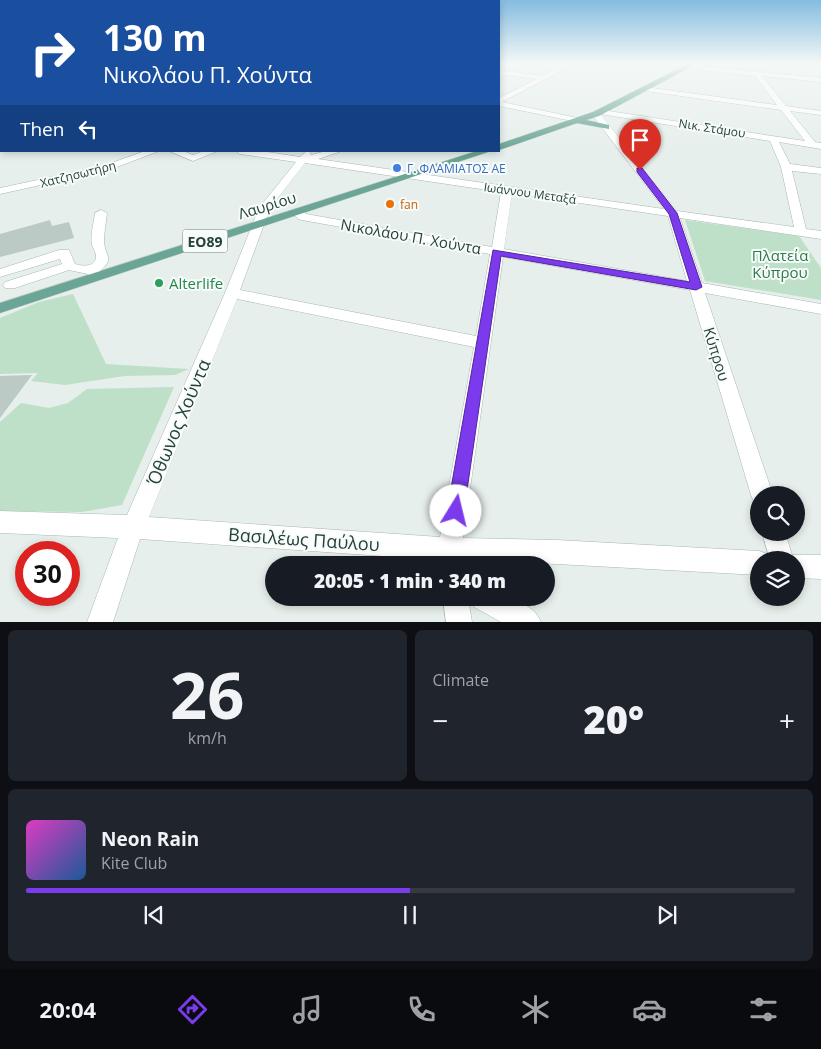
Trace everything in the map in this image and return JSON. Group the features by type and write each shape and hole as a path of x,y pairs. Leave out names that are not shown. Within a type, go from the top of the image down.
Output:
{"main road":[{"path":"500,147 579,121 599,113 636,93"},
{"path":"579,121 606,127"},
{"name":"Λαυρίου","path":"0,308 95,273 298,212 484,152"}],"street":[{"path":"500,102 517,93"},
{"path":"674,93 821,113"},
{"path":"772,93 812,144"},
{"path":"500,103 579,121"},
{"path":"599,113 606,127 673,213"},
{"name":"Νικ. Στάμου","path":"599,113 821,146"},
{"path":"773,138 786,166 811,233 821,247"},
{"name":"Χατζησωτήρη","path":"0,191 106,168 152,152"},
{"path":"176,152 193,158 211,152"},
{"name":"Ιωάννου Μεταξά","path":"247,152 811,233"},
{"name":"Όθωνος Χούντα","path":"100,622 133,527 232,293 265,208 308,152"},
{"path":"301,160 334,152"},
{"path":"786,166 821,171"},
{"path":"451,556 506,189"},
{"name":"Νικολάου Π. Χούντα","path":"298,212 302,217 821,310"},
{"path":"10,286 69,266 95,273 103,255 98,244 101,213"},
{"name":"Κύπρου","path":"673,213 759,486"},
{"path":"0,273 64,253 69,266"},
{"path":"232,293 482,343"},
{"name":"Βασιλέως Παύλου","path":"0,522 133,527 440,556"},
{"name":"Βασιλέως Παύλου","path":"472,556 557,552 750,563"},
{"path":"805,566 821,567"},
{"path":"457,606 459,622"},
{"path":"499,606 528,622"}],"green space":[{"name":"Πλατεία Κύπρου","path":"685,220 799,236 821,268 821,300 705,281"},
{"path":"73,294 106,364 189,369 175,375 125,376 65,385 31,381 38,373 0,374 0,318 39,302"},
{"path":"174,387 122,505 82,512 0,511 0,422 21,403 49,408 68,403 87,389"}],"building":[{"path":"50,220 52,226 69,222 74,238 0,257 0,234"},
{"path":"32,375 0,418 0,376"}],"place":[{"name":"Γ. ΦΛΑΜΙΑΤΟΣ ΑΕ","path":"397,168"},
{"name":"fan","path":"390,204"},
{"name":"Alterlife","path":"159,283"}],"route":[{"path":"456,511 496,252 696,287 673,213 640,170"}]}
